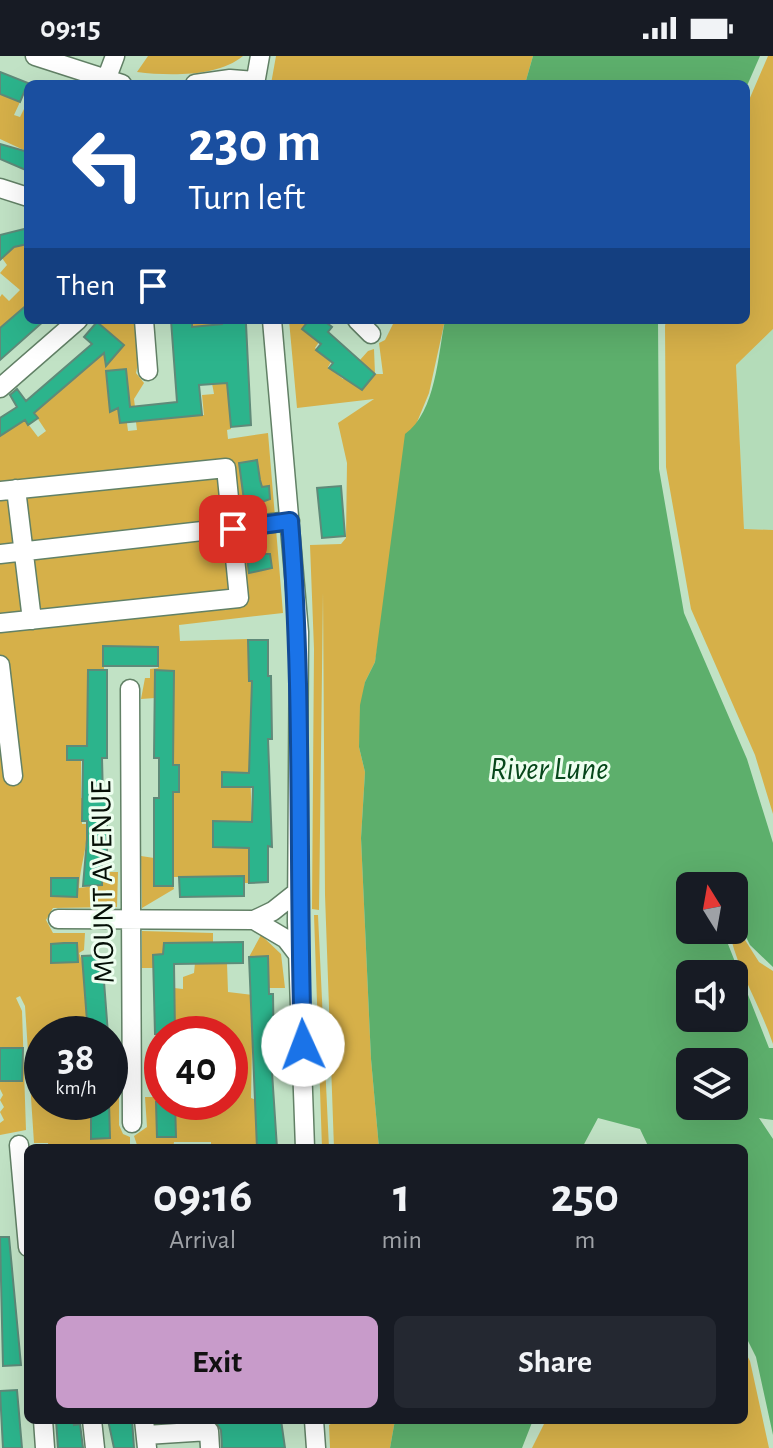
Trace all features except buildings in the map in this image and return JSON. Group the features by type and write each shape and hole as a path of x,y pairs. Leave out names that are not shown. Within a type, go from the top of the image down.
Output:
{"street":[{"path":"35,56 108,80"},
{"path":"114,80 115,56"},
{"path":"256,80 260,56"},
{"path":"1,191 24,196"},
{"path":"0,388 73,324"},
{"path":"144,324 148,371"},
{"path":"272,324 299,662 297,892 305,1144"},
{"path":"361,324 371,334"},
{"path":"0,623 32,620 239,598 226,468 8,490 24,552 32,620"},
{"path":"0,554 290,521"},
{"path":"0,665 3,719 13,776"},
{"name":"MOUNT AVENUE","path":"130,689 132,1123"},
{"path":"58,919 254,920 273,911 297,892"},
{"path":"254,920 286,939 299,956"},
{"path":"19,1145 24,1202"},
{"path":"43,1424 45,1448"},
{"path":"92,1424 95,1448"},
{"path":"314,1424 316,1448"},
{"path":"145,1434 209,1431 210,1448"}],"shaded area":[{"path":"148,56 243,56 233,63 207,71 178,74 137,72"},
{"path":"276,56 533,56 526,80 272,80"},
{"path":"768,56 773,56 773,329 736,365 744,529 773,530 773,814 755,755 691,609 666,467 665,324 750,324 750,98"},
{"path":"0,94 20,102 14,115 20,117 24,109 24,150 0,139"},
{"path":"24,245 24,307 19,311 23,315 17,313 11,318 14,322 0,332 0,297 2,294 9,301 20,290 0,273 7,265 2,258 8,253 6,249"},
{"path":"100,324 135,324 139,358 136,373 144,383 134,399 135,407 119,409 120,423 127,423 128,431 137,430 136,422 204,415 202,395 214,394 193,324 222,324 208,325 230,372 231,429 227,430 228,439 268,433 283,613 179,625 180,641 248,639 249,675 252,676 252,739 249,745 252,822 243,822 249,847 249,883 244,883 243,877 174,877 173,798 179,765 173,765 174,671 155,671 155,698 141,699 145,678 150,678 150,669 158,668 158,647 104,647 104,670 88,758 81,759 81,798 88,798 88,810 82,811 82,824 88,824 79,888 102,885 102,872 118,872 117,907 53,908 46,920 53,933 85,933 84,950 79,953 87,1016 26,1016 20,996 16,998 22,1011 26,1130 0,1135 0,1123 4,1120 0,1112 4,1107 0,1100 3,1095 0,1089 0,436 25,420 38,437 46,431 34,413 90,365 100,351 111,360 124,345"},
{"path":"289,324 311,324 319,342 315,348 331,362 328,367 343,379 368,351 374,349 375,374 383,374 379,343 385,340 393,324 444,324 429,393 415,427 375,662 365,682 359,747 365,772 361,838 371,1059 379,1144 334,1144 325,895 323,592 319,910 312,909 314,649 310,545 341,544 346,538 347,463 338,423 374,399 297,408"},
{"path":"773,329 773,530 744,529 736,365"},
{"path":"141,856 154,858 154,886 173,886 174,889 142,908"},
{"path":"314,915 318,915 329,1144 322,1144"},
{"path":"142,931 213,933 213,943 173,954 153,955 153,968 142,968"},
{"path":"261,935 281,954 285,988 269,988 268,956 249,957"},
{"path":"733,944 748,944 759,962 773,971 773,1044 748,984 748,960 738,960"},
{"path":"195,963 227,963 228,992 253,995 251,1098 256,1100 257,1144 137,1144 134,1136 147,1127 147,1120 157,1120 157,1136 176,1136 176,1120 248,1120 248,1016 175,1016 174,988 183,989 183,977 194,973"},
{"path":"32,1120 91,1120 91,1138 110,1138 110,1120 119,1120 123,1134 130,1137 130,1144 34,1143"},
{"path":"748,1357 769,1448 532,1448 544,1424 748,1424"},
{"path":"394,1424 390,1448 330,1448 329,1425"}],"water":[{"path":"533,56 760,56 750,80 526,80"},
{"name":"River Lune","path":"444,324 658,324 659,469 684,613 747,759 773,843 773,967 748,941 748,872 676,872 676,944 728,944 734,960 676,960 676,1032 748,1032 748,995 769,1048 773,1048 773,1120 759,1118 773,1139 773,1435 756,1357 748,1341 748,1144 647,1144 640,1129 598,1118 584,1144 379,1144 371,1059 361,838 365,772 359,747 360,705 365,682 375,662 405,434 423,412 434,382"},
{"path":"394,1424 531,1424 522,1448 390,1448"}],"route":[{"path":"233,529 290,521 299,632 300,839 297,922 303,1045"}]}
